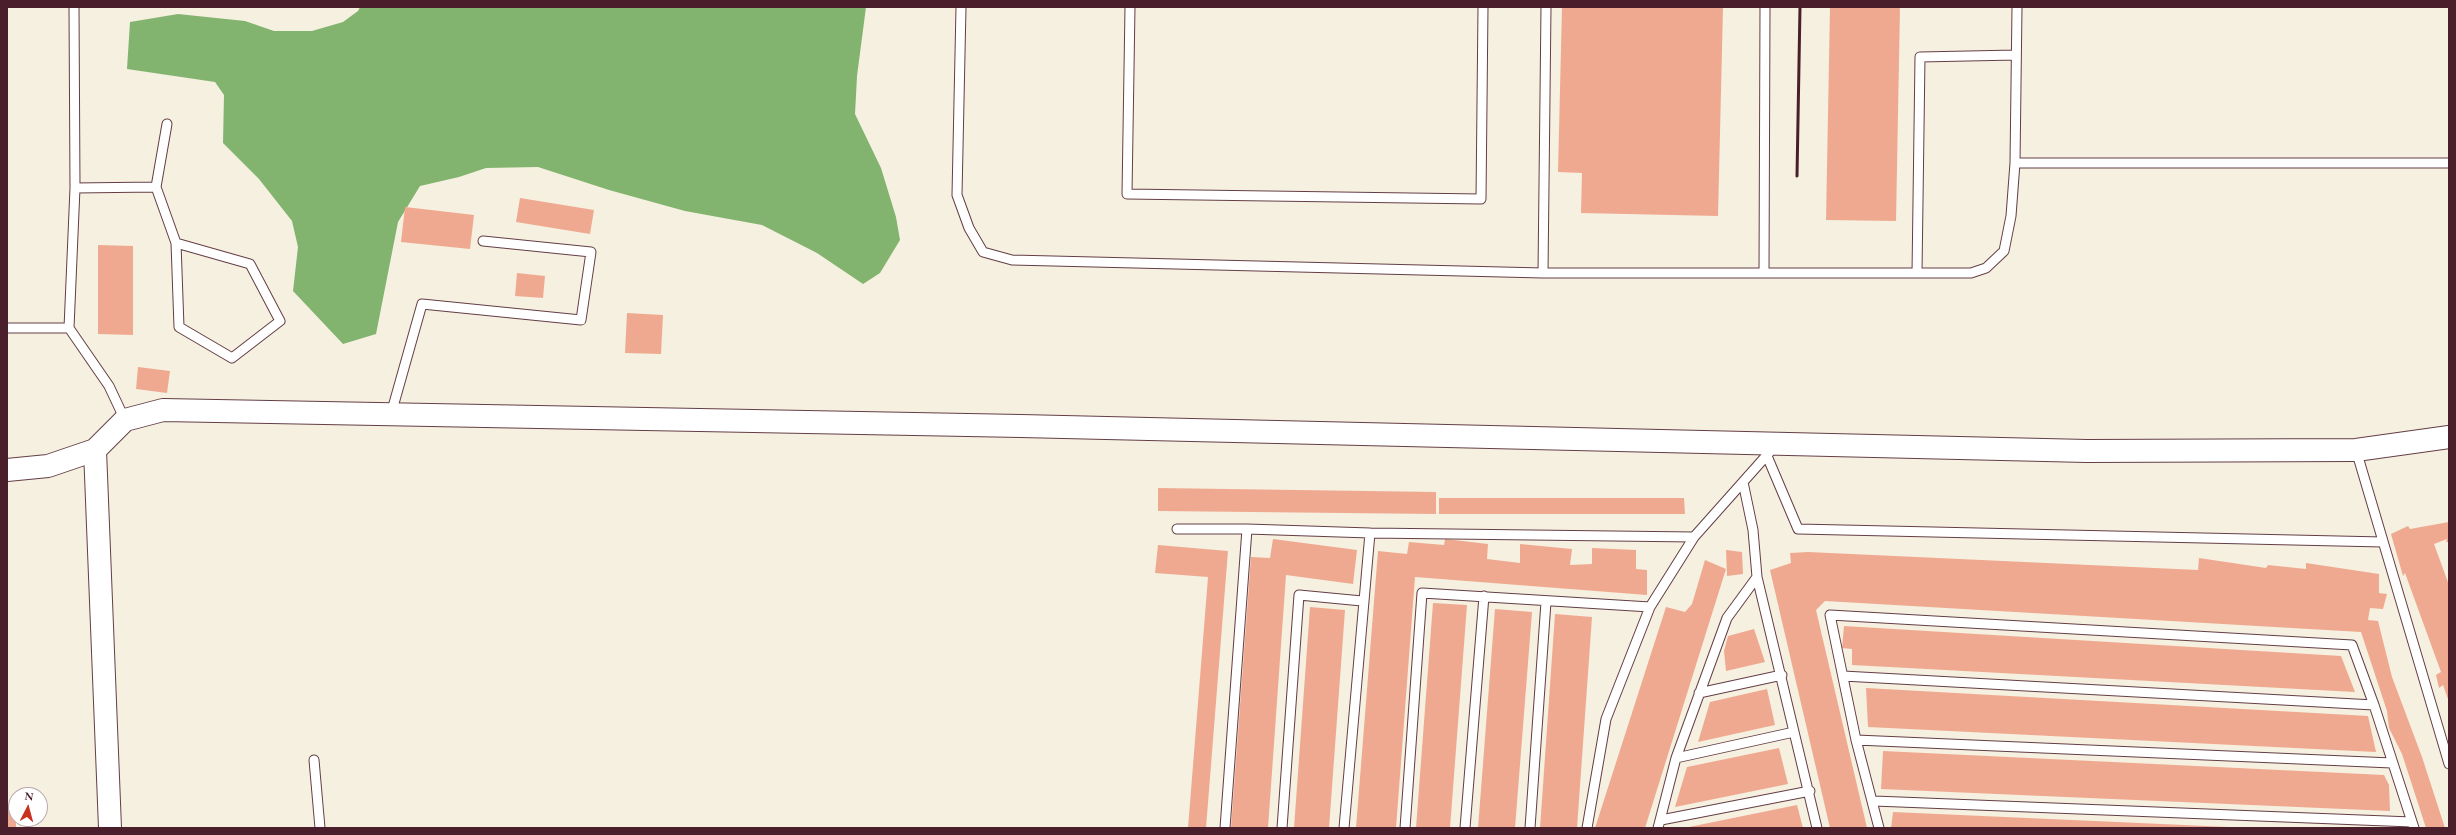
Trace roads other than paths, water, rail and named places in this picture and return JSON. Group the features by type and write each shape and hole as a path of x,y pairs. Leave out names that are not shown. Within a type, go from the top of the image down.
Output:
{"street":[{"path":"7,470 48,466 96,450 125,420 163,410 1021,426 1772,450 2356,450 2449,437"},
{"path":"96,450 110,828"}],"lane":[{"path":"74,7 75,188 69,328 109,386 125,420"},
{"path":"961,7 957,195 969,228 983,252 1012,260 1543,273 1971,273 1986,268 2004,251 2011,216 2015,163 2017,7"},
{"path":"1130,7 1127,194 1481,199 1483,7"},
{"path":"1543,273 1546,7"},
{"path":"1764,273 1765,7"},
{"path":"1917,273 1920,57 2016,54"},
{"path":"167,124 156,187 176,243 179,326 232,358 280,321 250,264 176,243"},
{"path":"2015,163 2449,163"},
{"path":"75,188 156,187"},
{"path":"390,415 422,304 581,320 591,252 483,241"},
{"path":"7,328 69,328"},
{"path":"1587,828 1606,719 1650,607 1694,537 1772,450 1798,529 2383,542"},
{"path":"2356,450 2449,764"},
{"path":"1743,482 1753,530 1757,577 1782,675 1794,732 1810,791 1817,828"},
{"path":"1177,529 1694,537"},
{"path":"1225,828 1247,529"},
{"path":"1344,828 1362,600 1370,533"},
{"path":"1757,577 1727,618 1676,758 1660,824 1810,791"},
{"path":"1405,828 1422,593 1484,596 1546,602 1650,607"},
{"path":"1282,828 1299,595 1362,600"},
{"path":"1465,828 1484,596"},
{"path":"1530,828 1546,602"},
{"path":"1874,801 2413,825 2374,705 2352,645 1830,615 1856,740 1874,801 1879,828"},
{"path":"1699,693 1782,675"},
{"path":"1842,676 2374,705"},
{"path":"1676,758 1794,732"},
{"path":"1856,740 2392,763"},
{"path":"314,760 320,828"}],"railway":[{"path":"1797,176 1800,7"}]}
